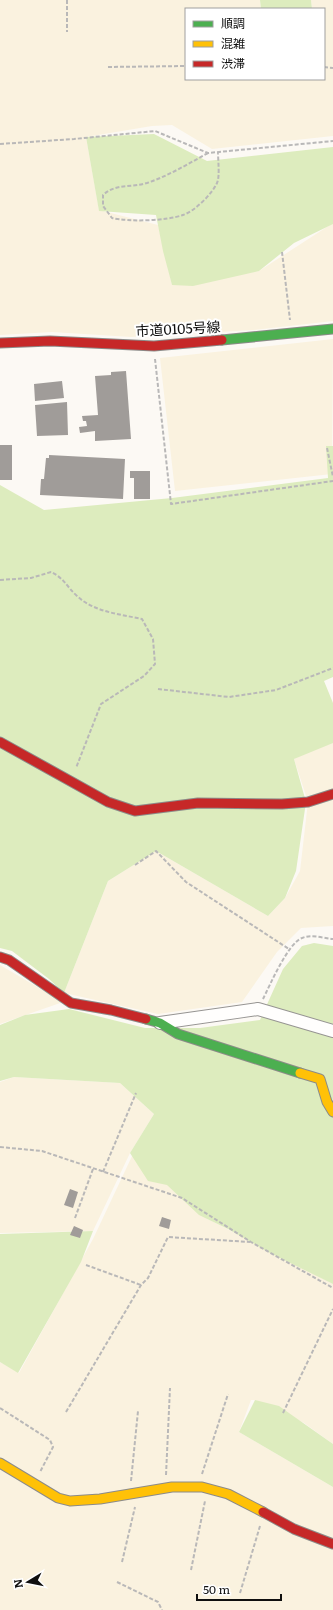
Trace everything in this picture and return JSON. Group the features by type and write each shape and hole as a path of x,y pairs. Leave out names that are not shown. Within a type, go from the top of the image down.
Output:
{"street":[{"name":"市道0105号線","path":"0,343 50,341 154,346 333,329"},
{"path":"0,742 108,802 134,811 198,803 282,804 308,802 333,794"},
{"path":"0,957 10,960 71,1003 111,1010 160,1022 178,1034 320,1079 333,1089"},
{"path":"160,1022 258,1009 333,1031"},
{"path":"320,1079 327,1102 333,1112"},
{"path":"0,1463 58,1498 70,1501 166,1488 208,1488 228,1494 294,1529 333,1544"}],"path":[{"path":"67,0 67,32"},
{"path":"108,66 185,66"},
{"path":"0,144 74,140 155,132 208,153"},
{"path":"218,152 218,182 206,199 185,215 125,221 112,218 103,206 103,195 113,188 146,183 170,174 208,153 218,152 333,141"},
{"path":"282,252 292,333"},
{"path":"154,346 171,504 333,481"},
{"path":"327,448 333,477"},
{"path":"0,580 31,578 52,572 60,577 77,596 98,610 142,618 153,639 155,664 144,676 101,704 71,782"},
{"path":"158,689 229,697 276,690 333,668"},
{"path":"135,864 156,851 186,882 289,949"},
{"path":"258,1009 289,949 300,938 311,936 333,939"},
{"path":"103,1172 136,1093"},
{"path":"0,1148 42,1151 182,1198 250,1242 333,1288"},
{"path":"75,1218 93,1168"},
{"path":"66,1412 141,1285 148,1278 168,1237 250,1242"},
{"path":"86,1265 141,1285"},
{"path":"283,1413 333,1309"},
{"path":"166,1488 170,1388"},
{"path":"198,1487 228,1394"},
{"path":"0,1408 50,1440 53,1447 33,1483"},
{"path":"122,1562 134,1493 138,1411"},
{"path":"191,1570 208,1488"},
{"path":"240,1593 264,1513"},
{"path":"117,1582 158,1602 162,1610"}],"shaded area":[{"path":"0,0 260,0 261,8 185,8 185,80 325,80 325,8 312,8 311,0 333,0 333,136 212,149 172,125 152,126 86,137 99,210 158,225 172,285 259,271 333,223 333,321 253,330 131,337 52,332 0,335"},
{"path":"333,339 332,474 175,491 160,358"},
{"path":"333,737 333,926 301,928 277,952 242,1002 158,1014 64,993 108,881 156,851 268,916 285,898 300,871 308,802 294,759"},
{"path":"0,965 63,1002 0,1024"},
{"path":"14,1077 120,1083 154,1114 130,1153 93,1231 0,1233 0,1082"},
{"path":"133,1154 208,1219 333,1284 333,1444 304,1423 255,1400 251,1400 239,1432 333,1487 333,1610 0,1610 0,1362 19,1373 93,1239"}],"green space":[{"path":"260,0 311,0 312,8 261,8"},
{"path":"154,134 207,161 333,147 333,224 294,243 259,271 193,286 172,285 156,215 99,211 86,137"},
{"path":"326,446 333,446 333,677 324,681 333,703 333,743 294,759 306,802 296,871 285,898 268,916 156,851 108,881 64,993 49,979 12,951 0,948 0,485 44,510 172,498 328,478"},
{"path":"314,943 333,946 333,1284 268,1252 228,1229 199,1215 167,1185 148,1181 130,1153 154,1114 120,1083 14,1077 0,1081 0,1025 25,1015 69,1009 145,1028 200,1028 260,1020 283,969 302,946"},
{"path":"93,1231 81,1262 18,1373 0,1362 0,1234"},
{"path":"255,1400 279,1406 333,1444 333,1487 239,1432"}],"building":[{"path":"126,371 131,439 95,441 95,431 80,433 79,427 87,426 86,421 83,421 82,416 98,415 95,376 111,375 111,372"},
{"path":"62,381 64,398 35,401 34,384"},
{"path":"67,402 68,435 37,436 35,405"},
{"path":"0,445 12,445 12,480 0,480"},
{"path":"49,455 125,459 123,499 40,495 41,479 44,479 46,458 49,458"},
{"path":"130,471 150,471 150,499 134,499 134,478 130,478"},
{"path":"70,1189 78,1192 73,1208 64,1205"},
{"path":"162,1217 171,1220 169,1229 159,1226"},
{"path":"74,1226 83,1230 80,1238 70,1235"}],"traffic: fast":[{"path":"222,340 333,329"},
{"path":"146,1019 160,1023 178,1034 300,1073"}],"traffic: slow":[{"path":"300,1073 320,1079 327,1102 333,1112"},
{"path":"0,1463 58,1498 70,1501 100,1499 172,1487 202,1487 228,1494 263,1512"}],"traffic: jam":[{"path":"0,343 50,341 154,346 222,340"},
{"path":"0,742 108,802 135,811 198,803 282,804 308,802 333,794"},
{"path":"0,957 9,960 71,1003 111,1010 146,1019"},
{"path":"263,1512 294,1529 333,1544"}]}
